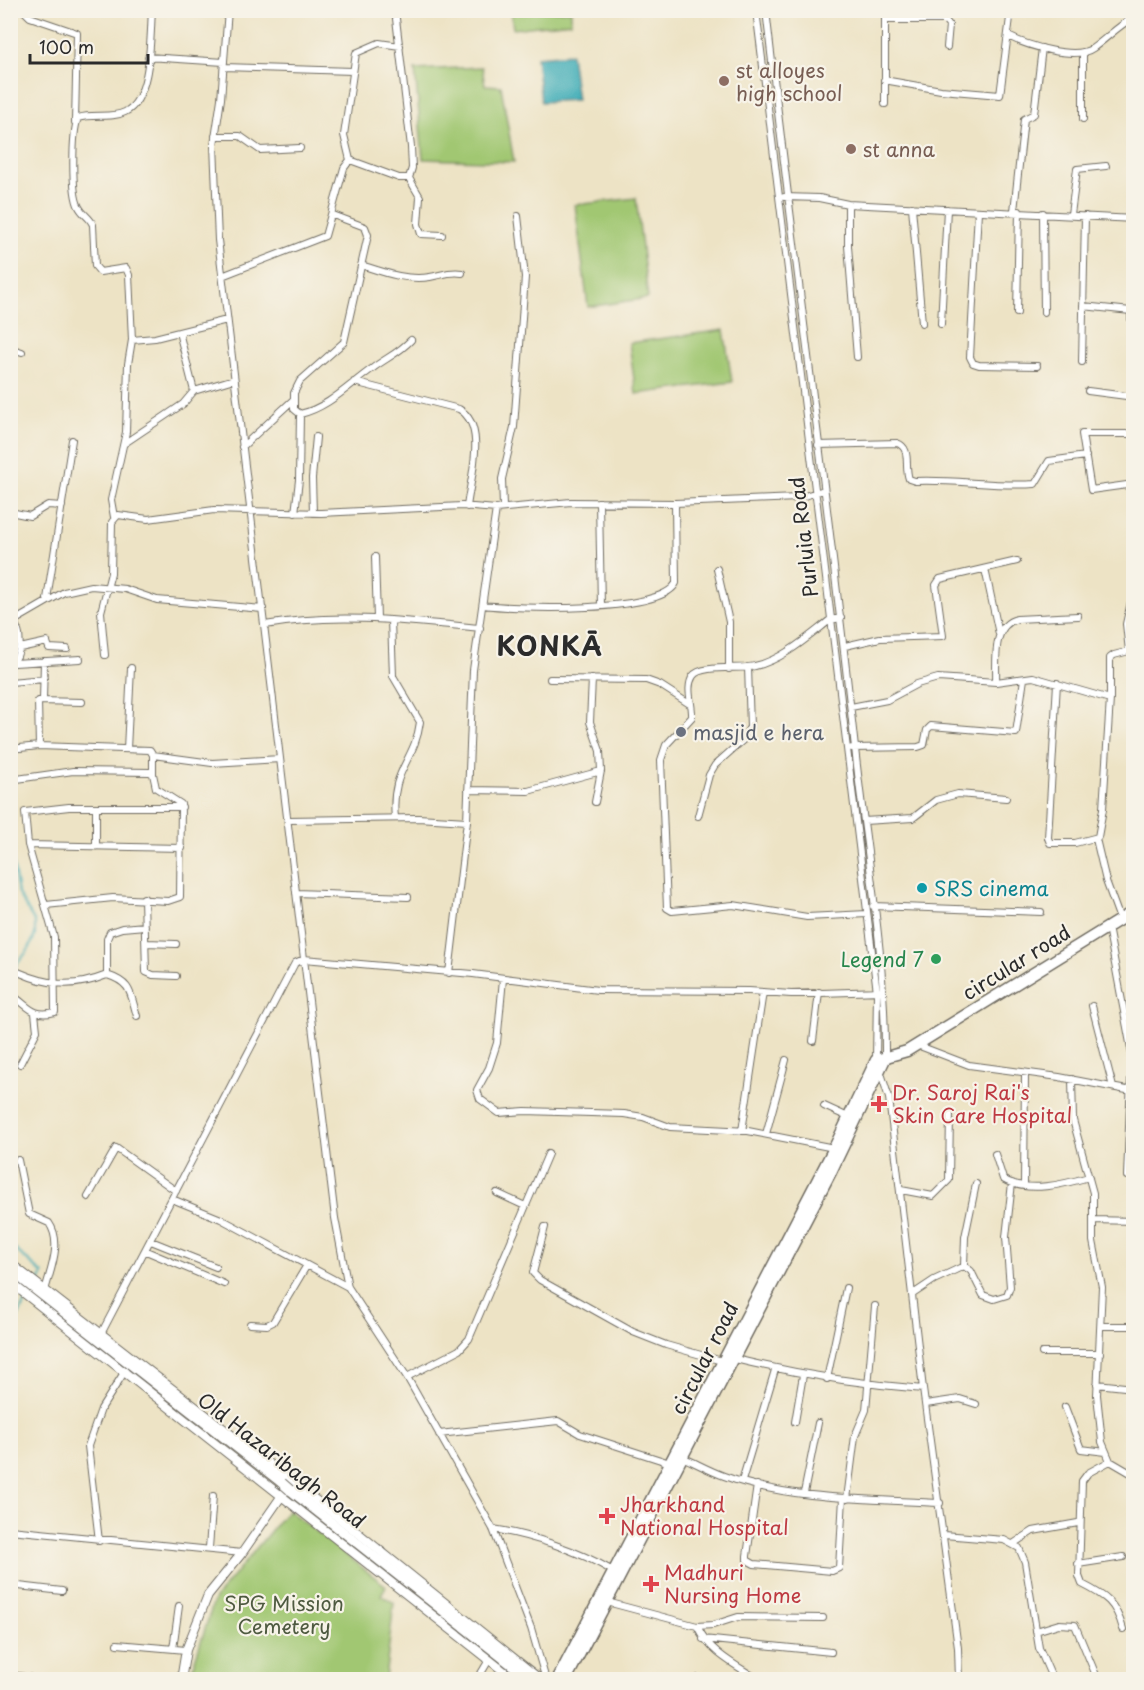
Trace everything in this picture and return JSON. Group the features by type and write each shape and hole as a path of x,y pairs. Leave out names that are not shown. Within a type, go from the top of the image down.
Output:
{"main road":[{"name":"circular road","path":"566,1680 682,1457 726,1359 848,1117 880,1063 917,1045 1134,911"},
{"name":"circular road","path":"557,1680 880,1063"},
{"name":"Old Hazaribagh Road","path":"10,1270 531,1680"},
{"name":"Old Hazaribagh Road","path":"10,1276 34,1290"},
{"name":"Old Hazaribagh Road","path":"285,1488 523,1680"}],"street":[{"path":"23,10 30,17 77,33 75,194 78,206 91,219 93,225 98,271 122,268 128,270 132,340 128,364 125,443 111,500 114,517 111,528 111,573 101,612 105,655"},
{"path":"75,125 78,118 117,114 135,105 144,88 153,10"},
{"path":"228,10 215,136 218,240 335,1218 348,1287 407,1377 493,1529 531,1628 546,1680"},
{"path":"395,10 411,147 412,168 409,178 420,197 418,224 421,234 442,235"},
{"name":"Purluia Road","path":"756,10 845,748 880,992"},
{"name":"Purluia Road","path":"766,10 786,197 845,646 864,821 880,992 880,1063 889,1098 901,1190 923,1389 958,1648 959,1680"},
{"path":"885,10 885,104"},
{"path":"884,80 941,90 1000,95 1011,10"},
{"path":"1008,36 1042,48 1083,52 1092,49 1111,31 1134,17"},
{"path":"885,20 945,20 949,25 947,47"},
{"path":"222,276 325,236 333,215 344,168 350,159 344,135 356,53 360,49 379,43 400,46"},
{"path":"1017,313 1016,211 1024,119 1035,112 1042,48"},
{"path":"1083,52 1083,119"},
{"path":"148,57 224,65 353,71"},
{"path":"215,136 240,136 260,150 300,148"},
{"path":"350,159 399,178 409,178"},
{"path":"1071,214 1077,169 1107,166"},
{"path":"778,197 819,198 848,204 1016,211 1134,219"},
{"path":"848,204 848,246 857,357"},
{"path":"912,207 922,323"},
{"path":"941,324 947,209"},
{"path":"978,211 970,357 973,363 979,365 1037,366"},
{"path":"1043,213 1044,312"},
{"path":"300,414 294,409 293,400 300,381 344,342 368,230 358,223 333,215"},
{"path":"448,973 467,821 471,694 504,469 514,427 525,277 518,216"},
{"path":"1082,362 1085,216"},
{"path":"361,265 400,277 429,277 444,272 462,273"},
{"path":"1083,306 1131,311 1132,396 1088,391"},
{"path":"132,340 179,332 227,320"},
{"path":"179,332 194,391"},
{"path":"300,414 324,405 394,356 411,340"},
{"path":"10,348 22,352"},
{"path":"125,443 183,404 194,391 234,379"},
{"path":"354,382 459,409 468,416 475,432 466,507"},
{"path":"242,447 293,400"},
{"path":"295,513 299,480 300,414"},
{"path":"1134,434 1082,434 1090,489 1134,484"},
{"path":"313,513 312,478 316,437"},
{"path":"47,599 72,441"},
{"path":"818,445 897,443 903,445 906,450 909,479 915,481 956,480 997,486 1035,483 1049,461 1086,456"},
{"path":"114,517 124,515 148,519 192,512 250,510 313,513 466,507 499,508 599,502 675,503 798,498 824,490"},
{"path":"599,502 601,606"},
{"path":"483,605 533,610 601,606 660,596 674,587 676,577 675,503"},
{"path":"10,512 30,516 48,505 62,506"},
{"path":"375,557 377,620"},
{"path":"845,646 880,638 943,636 936,585 940,579 1017,561"},
{"path":"717,569 729,622 729,669"},
{"path":"985,569 999,634 996,682"},
{"path":"12,664 20,648 12,620 47,599 79,588 108,586 158,600 263,609"},
{"path":"1120,919 1106,881 1096,839 1103,809 1110,699 1110,658 1114,654 1129,651 1126,624 1131,602 1134,602"},
{"path":"999,634 1008,622 1017,619 1078,616"},
{"path":"841,618 830,620 779,656 748,667 697,672 690,684 692,717 666,744 661,760 664,873 669,910 732,905 807,917 867,914"},
{"path":"265,625 306,621 391,620 480,628"},
{"path":"391,620 393,676 420,722 413,746 397,777 394,792 395,818"},
{"path":"20,648 48,642 49,648 67,649"},
{"path":"12,664 80,659"},
{"path":"44,661 44,700"},
{"path":"698,816 709,775 715,765 743,740 750,727 748,667"},
{"path":"127,749 130,668"},
{"path":"851,707 887,700 917,684 938,678 996,682 1033,677 1110,699"},
{"path":"10,682 44,679"},
{"path":"550,679 646,680 691,705"},
{"path":"592,679 590,723 600,751 601,771 595,802"},
{"path":"845,748 918,747 924,744 927,730 931,726 1016,733 1024,679"},
{"path":"1056,683 1048,840 1050,843 1075,843 1096,839"},
{"path":"39,746 38,701 82,702"},
{"path":"10,749 39,746 150,750 153,755 156,788 178,800 182,807 180,897 168,901 144,898 104,898 46,904"},
{"path":"153,755 212,763 280,759"},
{"path":"10,780 73,771 153,774"},
{"path":"468,790 528,792 601,771"},
{"path":"864,821 913,818 936,800 958,794 1006,798"},
{"path":"96,807 96,847"},
{"path":"10,994 35,1013 43,1015 55,1012 57,985 54,937 28,845 24,816 28,810 182,807"},
{"path":"288,820 395,818 467,821"},
{"path":"28,845 182,848"},
{"path":"296,893 408,897"},
{"path":"144,898 146,972 153,975 176,976"},
{"path":"873,906 1041,912"},
{"path":"107,975 107,939 110,932 122,928 145,926"},
{"path":"1108,927 1132,1054 1127,1176"},
{"path":"146,943 176,944"},
{"path":"101,1334 283,983 295,963 304,959 598,990 880,992"},
{"path":"18,972 57,985 80,984 107,975 123,981 129,988 137,1016"},
{"path":"503,979 497,1043 489,1068 477,1090 480,1099 493,1110 499,1113 525,1111 624,1114 643,1117 670,1127 766,1134 834,1148"},
{"path":"742,1131 763,992"},
{"path":"813,1041 819,992"},
{"path":"1092,1006 1113,1087"},
{"path":"20,1064 37,1031 35,1013"},
{"path":"917,1045 969,1065 1072,1079 1132,1091"},
{"path":"766,1134 786,1060"},
{"path":"1024,1185 1025,1074"},
{"path":"1072,1079 1073,1120 1093,1193 1093,1241 1102,1287 1097,1384 1099,1419 1110,1461 1134,1475"},
{"path":"824,1106 848,1117"},
{"path":"901,1190 933,1196 947,1184 950,1174 950,1113"},
{"path":"88,1197 116,1148 176,1191"},
{"path":"407,1377 459,1350 469,1339 548,1154"},
{"path":"995,1154 1000,1174 1003,1179 1012,1183 1060,1184 1089,1177"},
{"path":"18,1160 29,1214 49,1223 54,1236 55,1253 34,1290"},
{"path":"964,1266 971,1271 980,1290 988,1298 999,1299 1009,1292 1006,1236 1012,1183"},
{"path":"964,1266 965,1237 976,1184"},
{"path":"496,1193 525,1206"},
{"path":"172,1198 221,1219 348,1287"},
{"path":"1093,1220 1134,1221"},
{"path":"545,1227 533,1265 533,1273 540,1280 633,1332 666,1345 775,1370 868,1385 923,1389"},
{"path":"151,1241 216,1267"},
{"path":"146,1251 224,1284"},
{"path":"10,1263 34,1290 125,1371 541,1680"},
{"path":"250,1324 267,1325 273,1322 307,1265"},
{"path":"912,1294 934,1280 964,1266"},
{"path":"10,1282 34,1290 101,1334 515,1680"},
{"path":"827,1379 846,1288"},
{"path":"757,1485 747,1556 750,1562 832,1571 839,1568 842,1559 845,1499 855,1436 864,1417 875,1306"},
{"path":"1101,1326 1134,1326"},
{"path":"1042,1353 1100,1353"},
{"path":"741,1481 775,1370"},
{"path":"99,1541 88,1446 101,1409 125,1371"},
{"path":"795,1422 803,1375"},
{"path":"1097,1384 1134,1388"},
{"path":"926,1404 960,1399 976,1404"},
{"path":"1065,1407 1081,1449 1106,1452"},
{"path":"439,1434 558,1421 580,1434 670,1463"},
{"path":"804,1493 818,1423"},
{"path":"682,1457 724,1476 757,1485 845,1499 940,1503"},
{"path":"1110,1461 1088,1473 1082,1481 1078,1523 1078,1564 1082,1584 1099,1592 1117,1608 1123,1629"},
{"path":"181,1680 186,1650 208,1595 242,1553 285,1488"},
{"path":"209,1548 213,1496"},
{"path":"1013,1544 1033,1532 1078,1523"},
{"path":"493,1529 518,1533 591,1558 613,1571"},
{"path":"10,1530 99,1541 209,1548 242,1553"},
{"path":"944,1534 992,1538 1019,1548 1025,1562 1043,1660 1053,1680"},
{"path":"1078,1564 1124,1557"},
{"path":"10,1585 62,1591"},
{"path":"607,1602 697,1626 713,1625 738,1617 823,1618"},
{"path":"173,1649 179,1606"},
{"path":"1036,1631 1059,1624 1075,1625 1098,1680"},
{"path":"697,1626 703,1639 714,1652 759,1680"},
{"path":"703,1639 831,1652"},
{"path":"117,1644 186,1650"},
{"path":"477,1680 489,1660"},
{"path":"10,1675 31,1679 59,1680"},
{"path":"699,1678 714,1680"}],"green space":[{"path":"511,11 571,11 571,22 513,29"},
{"path":"482,67 485,85 501,86 514,162 423,159 415,70"},
{"path":"636,198 648,298 588,307 575,205"},
{"path":"724,330 732,382 636,394 629,343"},
{"name":"SPG Mission Cemetery","path":"288,1510 386,1586 381,1595 394,1603 385,1679 208,1679 192,1669 215,1598"}],"water":[{"path":"571,54 577,100 541,102 536,57"}],"waterway":[{"path":"10,844 18,894 35,922 35,935 29,949 10,973"},
{"path":"10,1245 43,1274 38,1283"},
{"path":"10,1335 26,1299"}],"place":[{"name":"st alloyes high school","path":"724,81"},
{"name":"st anna","path":"851,149"},
{"name":"masjid e hera","path":"681,732"},
{"name":"SRS cinema","path":"922,888"},
{"name":"Legend 7","path":"936,959"},
{"name":"Dr. Saroj Rai's Skin Care Hospital","path":"879,1104"},
{"name":"Jharkhand National Hospital","path":"607,1516"},
{"name":"Madhuri Nursing Home","path":"651,1584"}],"district":[{"name":"KONKĀ","path":"550,645"}]}
